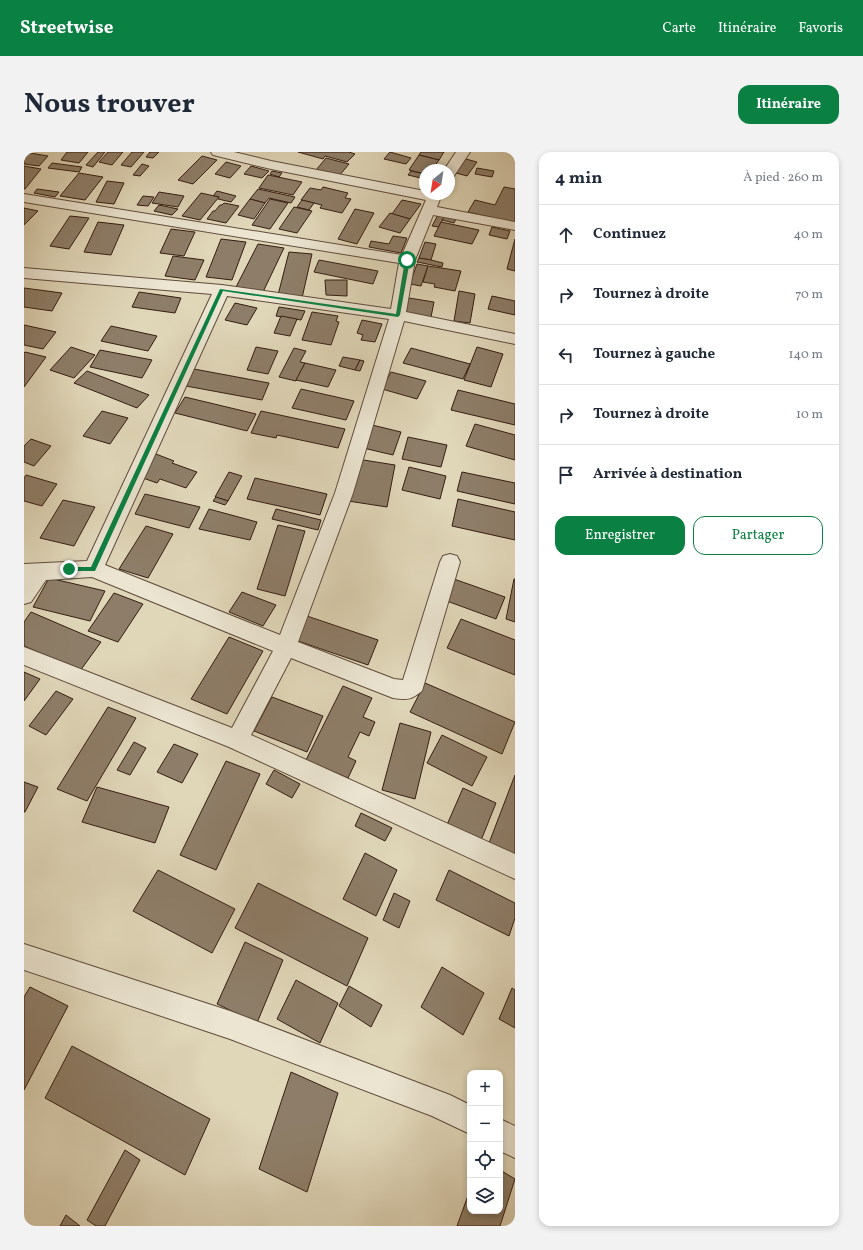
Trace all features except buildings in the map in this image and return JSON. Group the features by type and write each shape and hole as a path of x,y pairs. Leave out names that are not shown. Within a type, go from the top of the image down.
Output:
{"street":[{"path":"218,152 432,201 515,226"},
{"path":"455,164 462,152"},
{"path":"24,198 407,260"},
{"path":"237,740 286,647 344,493 398,315 407,260 432,201"},
{"path":"24,272 222,290 398,315 515,339"},
{"path":"93,570 222,290"},
{"path":"24,596 32,572 69,569 93,570 393,688 407,690 414,684 450,562"},
{"path":"24,656 237,740 515,867"},
{"path":"24,957 230,1025 440,1106 467,1119"},
{"path":"503,1136 515,1142"}],"route":[{"path":"69,569 93,570 222,290 398,315 407,260"}]}
